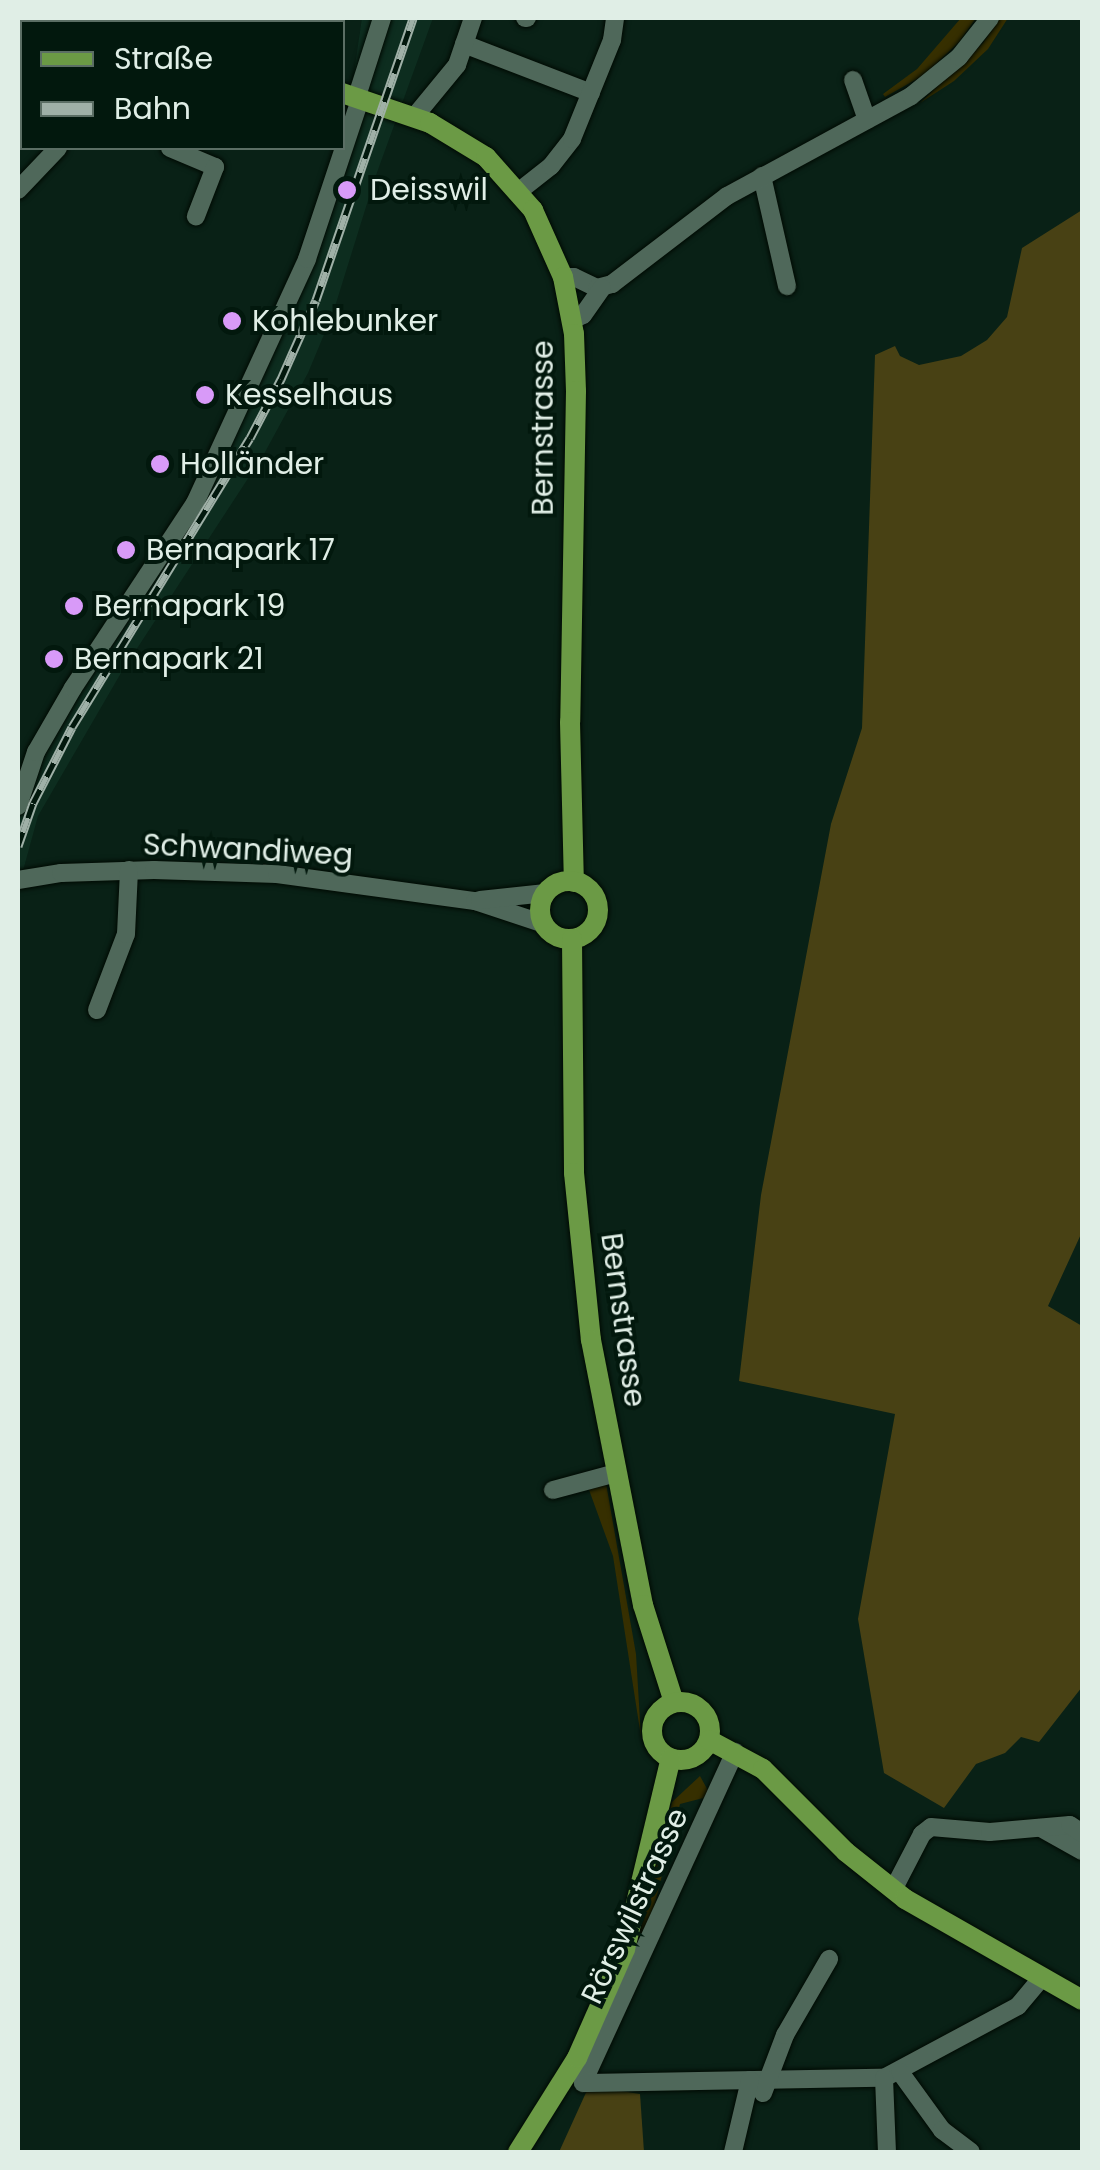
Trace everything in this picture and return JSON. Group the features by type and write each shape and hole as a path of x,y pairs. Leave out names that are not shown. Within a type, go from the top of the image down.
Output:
{"main road":[{"name":"Bernstrasse","path":"353,95 415,116 476,150 518,192 542,227 563,278 573,320 570,722 574,882 594,895 598,910 588,932 572,939 574,1173 591,1340 616,1474 643,1605 674,1702"},
{"path":"572,939 556,936 544,924 540,908 546,893 558,884 574,882"},
{"path":"674,1702 699,1708 709,1722 708,1740 694,1757 671,1758 658,1748 652,1725 660,1711 674,1702"},
{"path":"708,1740 735,1752 780,1784 846,1852 893,1890 1082,2000"},
{"path":"518,2152 577,2058 619,1963 634,1921 671,1758"}],"street":[{"path":"345,124 382,18"},
{"path":"415,116 456,65 472,18"},
{"path":"518,192 565,150 612,40 615,18"},
{"path":"573,320 584,315 602,288 716,203 903,101 943,71 990,18"},
{"path":"464,44 591,93"},
{"path":"853,80 867,120"},
{"path":"18,190 56,150"},
{"path":"175,150 215,167 196,216"},
{"path":"18,806 36,752 72,688 195,503 307,260 338,150"},
{"path":"762,176 787,286"},
{"path":"563,278 574,277 602,288"},
{"path":"97,1010 126,934 129,870"},
{"name":"Schwandiweg","path":"18,880 129,870 277,874 388,886 475,901 544,924"},
{"name":"Schwandiweg","path":"475,901 546,893"},
{"path":"553,1490 616,1474"},
{"name":"Rörswilstrasse","path":"735,1752 583,2083 760,2084"},
{"path":"893,1890 922,1834 931,1826 990,1832 1078,1828"},
{"path":"1041,1828 1082,1852"},
{"path":"732,2152 760,2084 828,1958"},
{"path":"760,2084 892,2075 952,2038 1023,2002 1042,1978"},
{"path":"888,2152 892,2075"},
{"path":"892,2075 942,2130 971,2152"}],"shaded area":[{"path":"362,18 433,18 375,178 333,313 308,373 264,454 121,673 38,816 18,889 18,784 213,478 303,258 337,150 345,150"},
{"path":"961,18 976,18 959,42 924,75 885,97 883,94 917,69"},
{"path":"1000,18 1008,18 988,49 954,81 920,103 983,43"},
{"path":"1082,210 1082,1232 1048,1306 1082,1326 1082,1687 1039,1742 1021,1737 1005,1753 976,1764 944,1808 884,1773 858,1619 895,1414 739,1381 761,1195 831,824 862,728 875,355 895,346 900,356 919,365 961,356 987,340 1007,317 1022,248"},
{"path":"606,1483 636,1654 641,1737 613,1556 588,1487"},
{"path":"700,1776 711,1796 680,1804 654,1907 636,1948 672,1802"},
{"path":"589,2086 640,2094 644,2152 559,2152"}],"railway":[{"path":"18,846 33,803 72,727 250,438 281,379 316,300 413,18"}],"place":[{"name":"Deisswil","path":"347,190"},
{"name":"Kohlebunker","path":"232,321"},
{"name":"Kesselhaus","path":"205,395"},
{"name":"Holländer","path":"160,464"},
{"name":"Bernapark 17","path":"126,550"},
{"name":"Bernapark 19","path":"74,606"},
{"name":"Bernapark 21","path":"54,659"}]}
